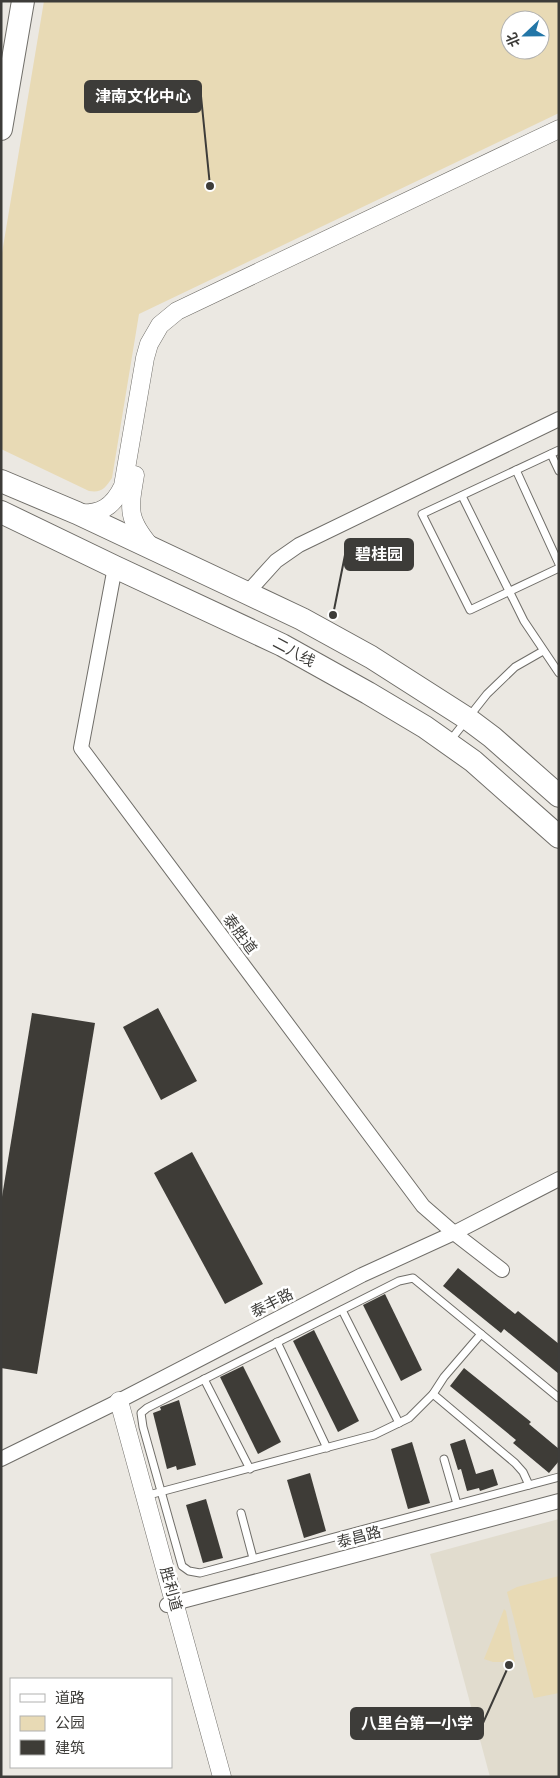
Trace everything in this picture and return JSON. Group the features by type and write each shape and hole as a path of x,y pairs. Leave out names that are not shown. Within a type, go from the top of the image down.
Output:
{"main road":[{"path":"1,129 23,1"},
{"path":"1,471 51,495 77,513"},
{"path":"1,481 77,513 302,619 371,657 468,719 492,737 559,796"},
{"name":"二八线","path":"1,512 282,645 368,693 449,743 480,767 559,837"}],"street":[{"path":"77,513 86,514 104,509 118,497 124,486 145,358 154,333 168,317 177,311 559,129"},
{"path":"151,548 133,523 130,501 153,356 164,334 180,320 559,139"},
{"path":"247,593 276,561 299,545 559,419"},
{"name":"泰胜道","path":"115,567 81,748 423,1206 502,1270"},
{"name":"泰丰路","path":"1,1459 115,1403 362,1275 454,1233 559,1179"},
{"name":"胜利道","path":"115,1403 148,1495 171,1604 214,1777"},
{"name":"泰昌路","path":"171,1604 559,1501"},
{"name":"胜利道","path":"171,1604 222,1777"}],"lane":[{"path":"559,450 422,514 470,610 559,568"},
{"path":"551,454 559,470"},
{"path":"516,470 559,564"},
{"path":"462,496 524,621 559,672"},
{"path":"449,743 488,694 515,667 543,651"},
{"path":"559,1398 413,1278 399,1281 147,1408 141,1413 148,1495 182,1566 189,1572 200,1573 559,1477"},
{"path":"342,1310 399,1423"},
{"path":"148,1495 374,1435 399,1423 409,1418 433,1394 444,1377 481,1334"},
{"path":"277,1342 328,1448"},
{"path":"204,1379 250,1468"},
{"path":"433,1394 515,1462 523,1472 529,1485"},
{"path":"444,1459 457,1504"},
{"path":"241,1513 253,1558"}],"shaded area":[{"path":"559,1519 559,1777 490,1777 430,1554"}],"green space":[{"path":"44,1 559,1 559,113 139,314 112,478 105,487 100,490 89,491 1,449 1,259"},
{"path":"559,1576 559,1693 534,1698 507,1592 517,1587"},
{"path":"504,1609 506,1611 515,1662 493,1662 484,1659"}],"building":[{"path":"158,1008 197,1081 161,1100 123,1027"},
{"path":"32,1013 95,1023 37,1374 1,1368 1,1203"},
{"path":"192,1152 263,1284 225,1304 154,1173"},
{"path":"458,1268 515,1314 518,1311 559,1344 559,1374 504,1329 501,1333 443,1286"},
{"path":"385,1294 422,1370 401,1381 363,1305"},
{"path":"314,1330 359,1421 338,1432 293,1341"},
{"path":"243,1366 281,1442 258,1454 220,1377"},
{"path":"464,1368 531,1422 529,1424 559,1449 559,1461 549,1473 513,1443 516,1440 450,1386"},
{"path":"179,1400 196,1465 177,1470 176,1466 167,1469 153,1413 161,1410 160,1407"},
{"path":"465,1439 476,1474 493,1469 498,1485 480,1491 479,1488 467,1491 461,1469 458,1470 450,1444"},
{"path":"412,1442 430,1503 408,1509 391,1449"},
{"path":"310,1473 326,1531 304,1538 287,1480"},
{"path":"206,1499 223,1558 203,1563 186,1505"}],"place":[{"name":"津南文化中心","path":"210,186"},
{"name":"碧桂园","path":"333,615"},
{"name":"八里台第一小学","path":"509,1665"}]}
